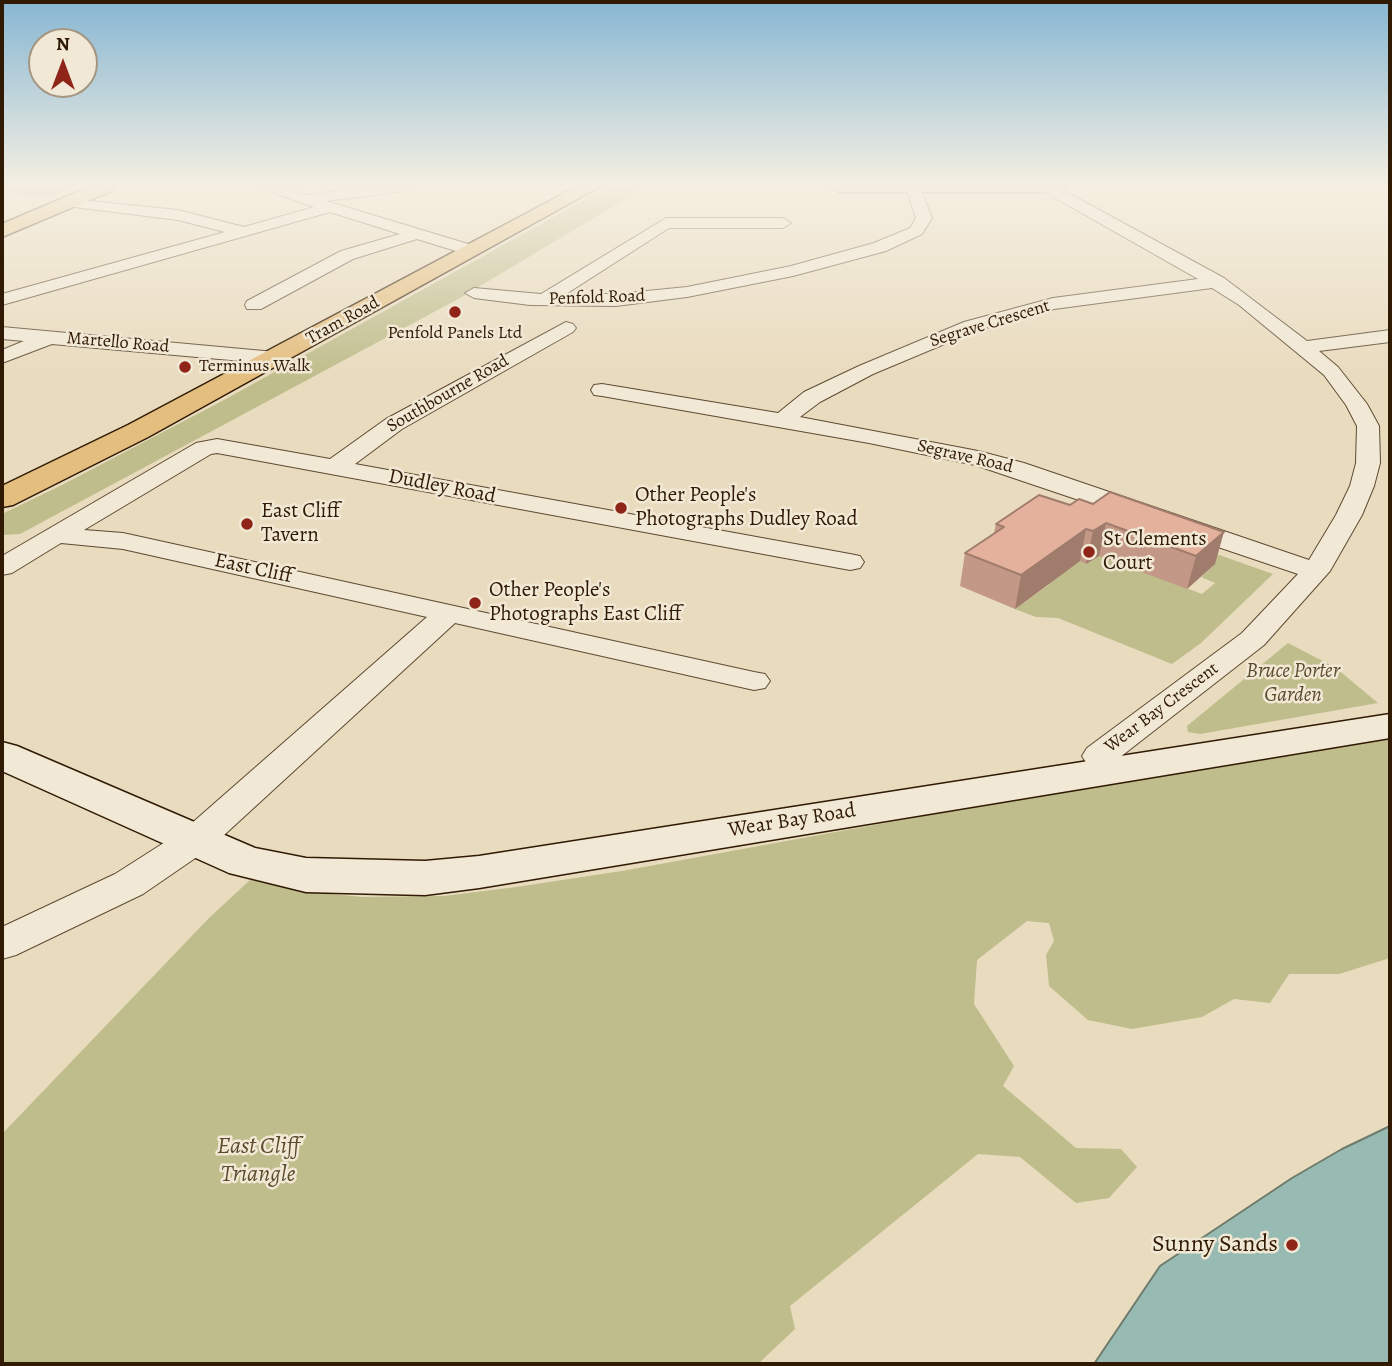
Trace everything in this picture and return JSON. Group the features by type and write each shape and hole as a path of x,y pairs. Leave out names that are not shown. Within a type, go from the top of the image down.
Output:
{"main road":[{"name":"Tram Road","path":"2,498 275,358 472,251"}],"street":[{"path":"2,300 173,251"},
{"path":"254,305 347,255 361,251"},
{"path":"544,300 622,251"},
{"name":"Penfold Road","path":"474,293 544,300 616,300 687,292 844,259 869,251"},
{"name":"Wear Bay Crescent","path":"1110,771 1099,756 1253,639 1316,571 1349,515 1362,486 1368,463 1368,426 1345,386 1305,346 1217,282 1162,251"},
{"name":"Segrave Crescent","path":"782,421 812,397 866,370 971,326 1006,315 1087,298 1217,282"},
{"name":"Southbourne Road","path":"335,467 394,424 566,328"},
{"name":"Martello Road","path":"2,333 275,358"},
{"path":"1305,346 1390,336"},
{"path":"2,357 51,338"},
{"name":"Segrave Road","path":"601,390 869,436 1016,468 1316,571"},
{"name":"Dudley Road","path":"2,566 204,448 230,448 850,562"},
{"name":"East Cliff","path":"54,535 123,541 754,681"},
{"path":"2,944 129,884 197,839 450,612"},
{"name":"Wear Bay Road","path":"2,755 245,862 306,875 425,878 479,872 1390,726"}],"green space":[{"path":"493,251 539,251 460,298 20,534 2,535 2,514 224,400"},
{"path":"1098,512 1273,574 1201,643 1172,664 1058,618 1036,617 1015,609 1047,586 1069,557 1098,555 1202,594 1215,583 1201,577 1214,565"},
{"name":"Bruce Porter Garden","path":"1288,643 1336,668 1378,703 1200,734 1188,732 1187,726"},
{"name":"East Cliff Triangle","path":"1390,735 1390,958 1339,974 1289,974 1270,1003 1234,999 1202,1017 1132,1029 1088,1020 1049,986 1046,955 1054,941 1049,923 1027,921 977,960 974,1004 1014,1066 1003,1086 1076,1148 1121,1149 1137,1167 1109,1198 1076,1203 1020,1157 978,1154 790,1306 795,1329 758,1364 2,1364 2,1134 209,918 250,880 309,892 363,897 444,896 516,887 622,871 1093,785"}],"water":[{"name":"Sunny Sands","path":"1390,1126 1390,1364 1094,1364 1160,1266 1292,1178 1342,1149"}],"building":[{"path":"1110,492 1224,532 1196,556 1106,523 1093,531 1086,529 1021,575 965,553 1004,527 996,524 1039,495 1070,505 1079,499 1093,504"}],"place":[{"name":"Penfold Panels Ltd","path":"455,312"},
{"name":"Terminus Walk","path":"185,367"},
{"name":"Other People's Photographs Dudley Road","path":"621,508"},
{"name":"East Cliff Tavern","path":"247,524"},
{"name":"St Clements Court","path":"1089,552"},
{"name":"Other People's Photographs East Cliff","path":"475,603"},
{"name":"Sunny Sands","path":"1292,1245"}]}
